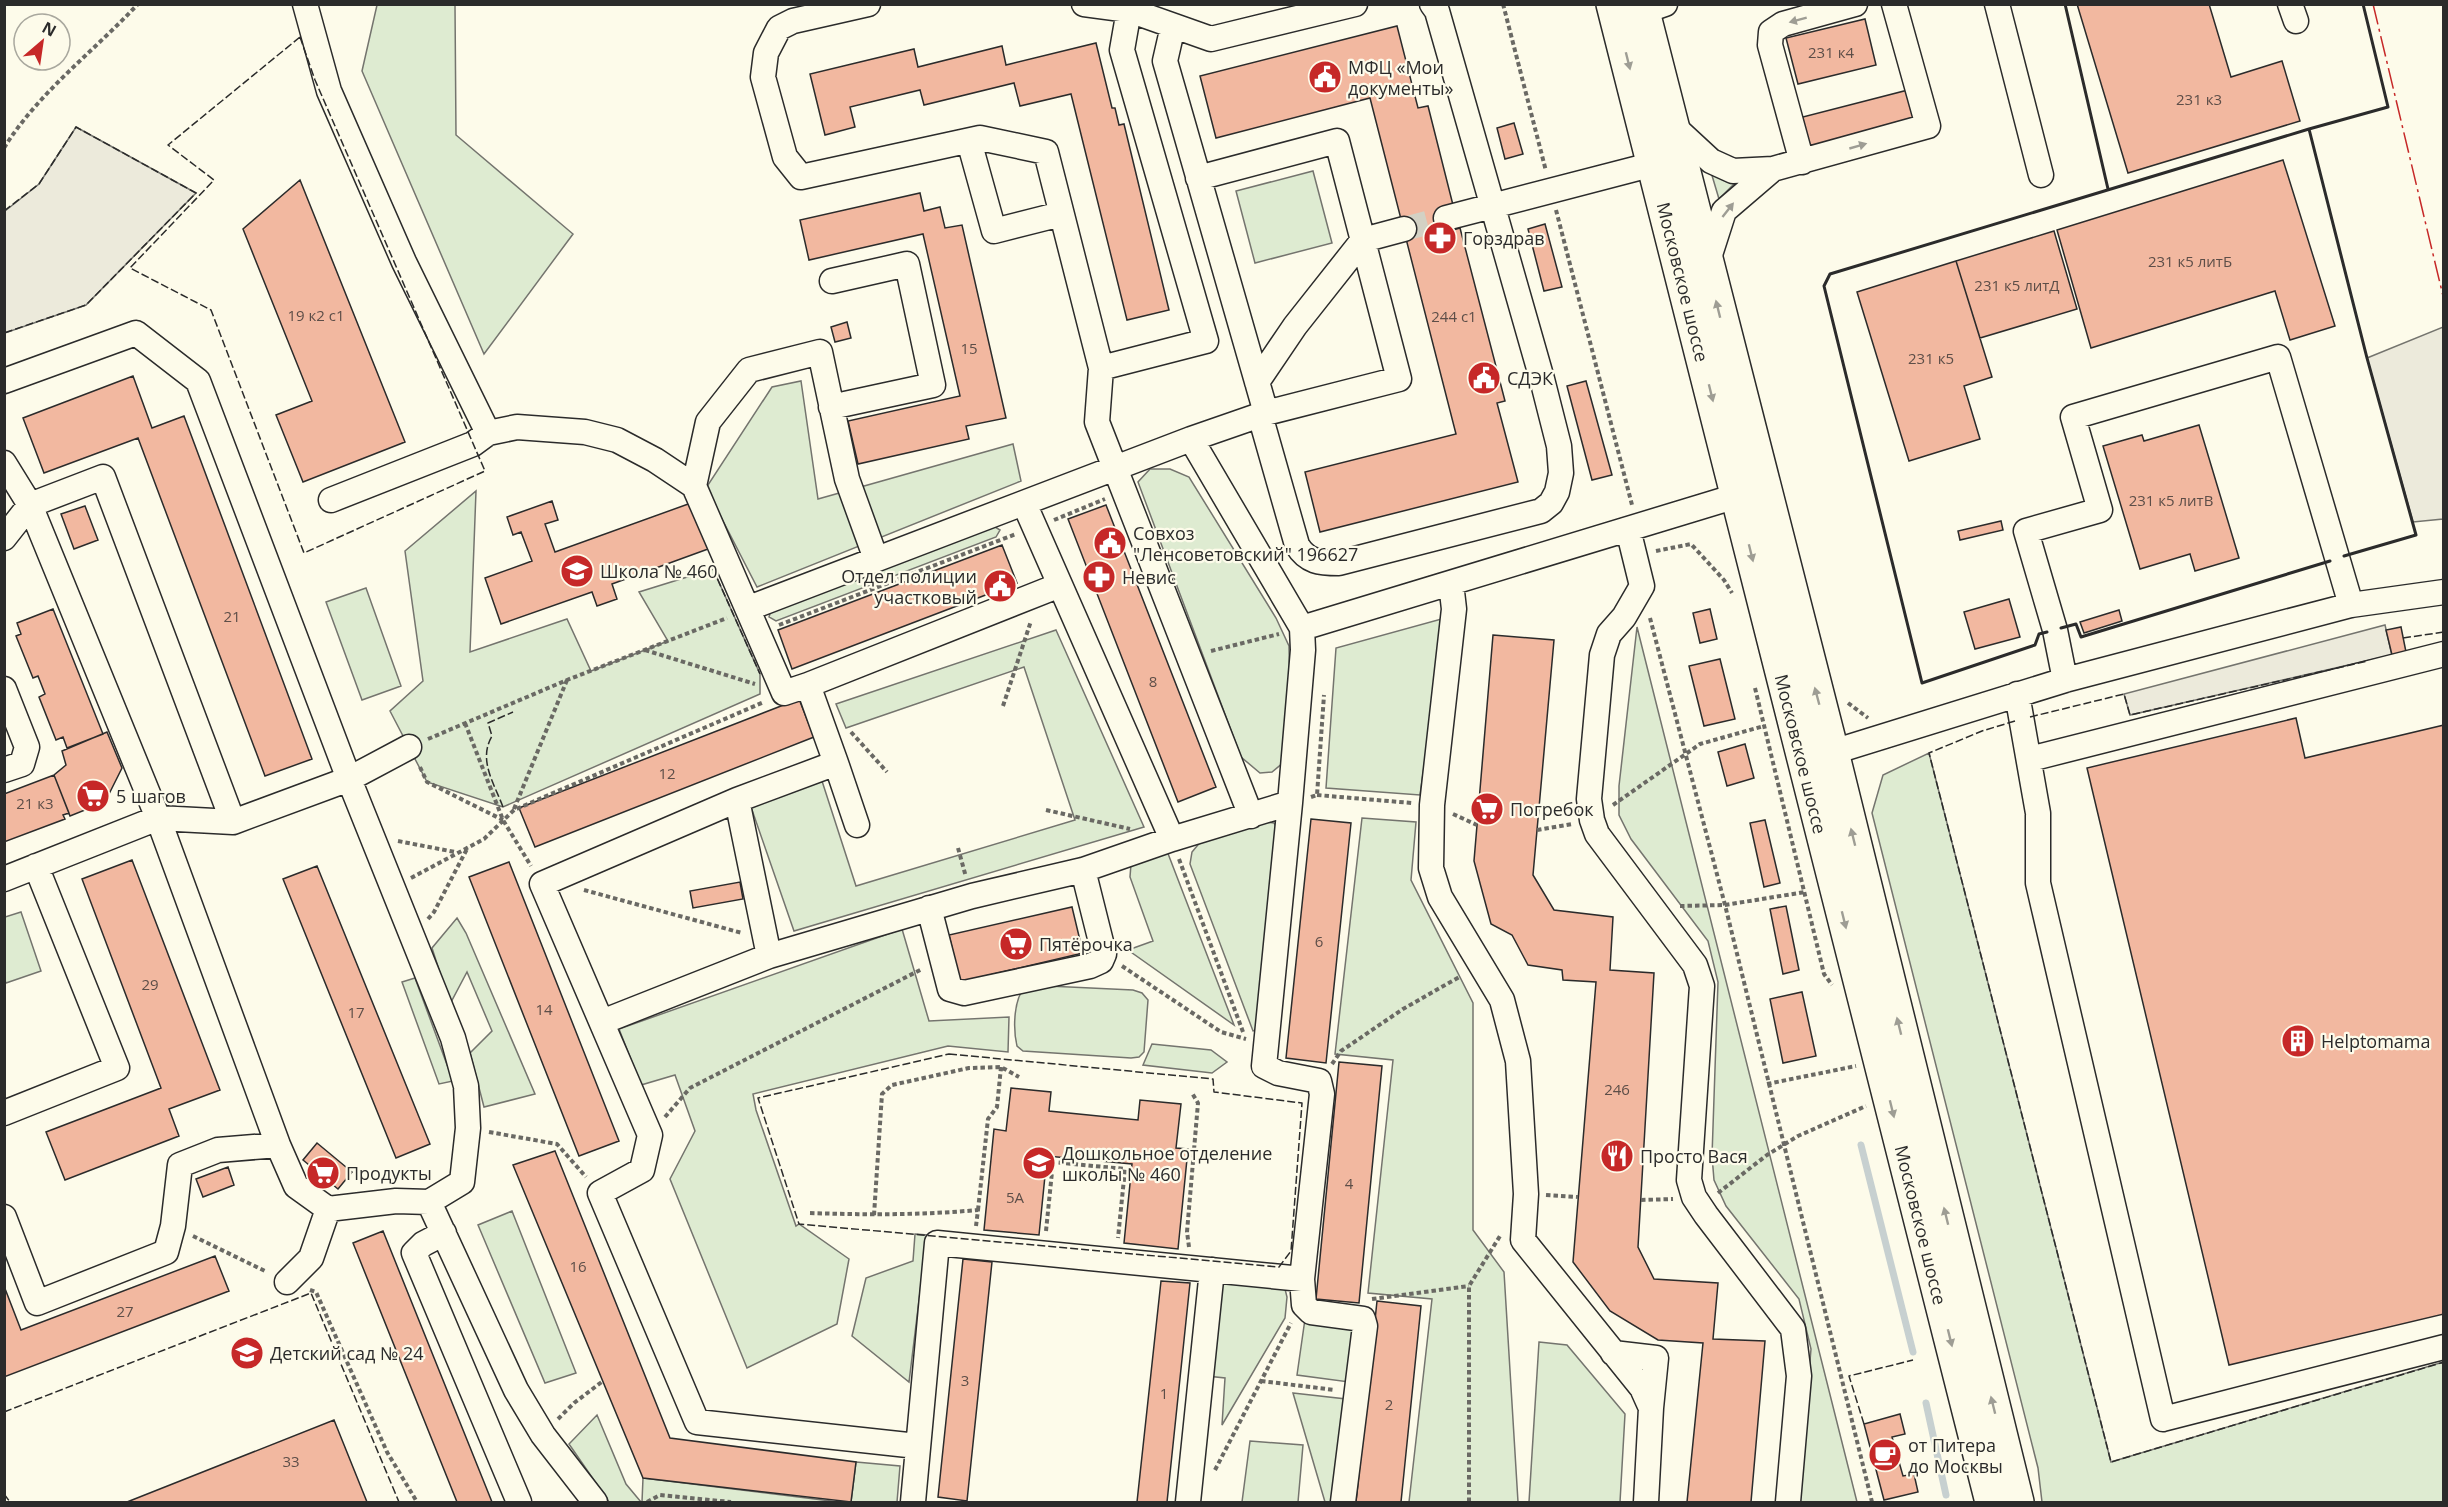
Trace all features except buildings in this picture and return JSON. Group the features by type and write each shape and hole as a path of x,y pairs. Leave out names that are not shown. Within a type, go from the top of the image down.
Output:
{"highway":[{"name":"Московское шоссе","path":"1640,6 1707,264 1750,492"},
{"name":"Московское шоссе","path":"1640,6 1654,164 1750,492 1818,757 2017,1503"},
{"name":"Московское шоссе","path":"1818,757 1992,1503"}],"street":[{"path":"304,4 329,91 404,262 488,433"},
{"path":"868,4 792,21 779,27 772,38 766,54 764,77 785,157 801,177 980,138 1046,152 1101,368 1098,422 1251,816"},
{"path":"1084,4 1129,10 1211,39 1355,4"},
{"path":"1173,26 1165,61 1257,382 1263,414 1298,545 1304,556 1319,563 1339,563 1541,511 1551,503 1557,492 1561,473 1559,447 1437,11 1432,4"},
{"path":"1802,162 1770,45 1771,32 1783,24 1855,4"},
{"path":"1670,124 1711,161 1733,171 1773,169 1928,126 1894,4"},
{"path":"1997,4 2041,176"},
{"path":"1101,368 1206,341 1122,50 1129,10"},
{"path":"969,141 994,231 1061,214"},
{"path":"742,612 1191,439 1263,414 1399,379 1337,141 1198,178"},
{"path":"1446,218 1654,164"},
{"path":"1707,264 1724,211 1773,169"},
{"path":"1257,382 1294,326 1363,240 1404,229"},
{"path":"831,407 933,385 907,264 832,280"},
{"path":"4,381 136,333 198,381 349,779 453,1038 466,1086 468,1128 462,1182 429,1202 396,1201 328,1209 296,1186 278,1145 158,818 30,505 4,463"},
{"path":"876,559 847,479 820,352 749,370 708,422 694,486 742,612 759,633 784,693 1060,585"},
{"path":"2065,680 2055,630 2026,531 2100,510 2073,417 2278,357 2351,605"},
{"path":"331,500 473,444 488,433 517,427 596,435 617,440 655,460 694,486"},
{"path":"1191,439 1302,628 1303,650 1290,803 1255,1047 1264,1066 1278,1073 1319,1082 1322,1094 1302,1279 1304,1305 1311,1312 1363,1319 1365,1326 1343,1503"},
{"path":"4,538 30,505 103,477 233,822"},
{"path":"1302,628 1750,492"},
{"path":"1024,503 1172,839"},
{"path":"1633,528 1642,586 1624,617 1609,634 1602,656 1590,799 1592,820 1597,834 1695,965 1702,986 1689,1180 1694,1197 1793,1329 1799,1376 1788,1503"},
{"path":"1451,582 1454,609 1432,805 1431,868 1440,897 1502,1000 1518,1061 1526,1194 1523,1240 1642,1388 1652,1408 1646,1503"},
{"path":"1818,757 2065,680 2351,605 2442,597"},
{"path":"2030,759 2444,654"},
{"path":"808,685 857,825"},
{"path":"4,689 27,747 22,764 4,770"},
{"path":"2017,694 2038,813 2038,883 2163,1419 2444,1347"},
{"path":"4,879 158,818 233,822 349,779 409,747"},
{"path":"836,763 737,800 548,881 602,1022 650,1135 642,1170 600,1193 697,1422 917,1446"},
{"path":"737,800 767,948"},
{"path":"602,1022 767,948 1083,870 1172,839 1290,803"},
{"path":"4,1113 117,1068 36,866"},
{"path":"929,908 950,989 964,993 1090,966 1101,961 1104,954 1083,870"},
{"path":"4,1217 37,1303 166,1252 173,1226 180,1165 218,1150 278,1145"},
{"path":"429,1202 516,1390 543,1435 596,1503"},
{"path":"287,1282 311,1258 328,1209"},
{"path":"444,1233 423,1244 414,1253 519,1503"},
{"path":"913,1503 937,1243 1302,1279"},
{"path":"1188,1503 1212,1270"}],"path":[{"path":"4,148 17,127 52,89 138,4"},
{"path":"1503,4 1633,528"},
{"path":"759,633 1125,491"},
{"path":"1642,586 1725,905 1767,1084 1872,1503"},
{"path":"503,820 428,782 409,747 567,680 742,612"},
{"path":"1190,657 1302,628"},
{"path":"644,650 784,693"},
{"path":"513,810 567,680"},
{"path":"393,888 456,852 484,839 513,810 784,693"},
{"path":"1844,697 1850,706 1869,718"},
{"path":"465,723 503,820 548,881 589,891 767,948"},
{"path":"1537,830 1592,820 1700,744 1764,726"},
{"path":"1317,795 1432,805 1477,825"},
{"path":"1046,810 1172,839 1255,1047"},
{"path":"373,840 398,841 456,852"},
{"path":"412,936 434,912 468,846"},
{"path":"1652,907 1725,905 1805,892"},
{"path":"1104,954 1221,1032 1255,1047"},
{"path":"650,1135 690,1088 941,959"},
{"path":"1319,1082 1341,1051 1403,1009 1459,977"},
{"path":"1767,1084 1866,1064"},
{"path":"978,1210 987,1119 997,1107 1001,1067"},
{"path":"874,1215 882,1094 892,1085 969,1068 1001,1067 1019,1077"},
{"path":"1190,1254 1187,1232 1198,1103 1192,1093"},
{"path":"1641,1200 1716,1195 1782,1145 1868,1104"},
{"path":"468,1128 557,1144 600,1193"},
{"path":"1045,1239 1053,1162 1125,1169 1117,1248"},
{"path":"1526,1194 1578,1197"},
{"path":"173,1226 287,1282 316,1292 387,1452 417,1503"},
{"path":"1469,1503 1470,1286 1501,1234"},
{"path":"1363,1319 1371,1299 1470,1286"},
{"path":"1214,1472 1294,1318 1304,1305"},
{"path":"1262,1380 1356,1393"},
{"path":"543,1435 574,1403 603,1381"},
{"path":"647,1503 660,1494 731,1503"}],"green space":[{"path":"377,5 455,5 456,135 573,234 484,354 362,71"},
{"path":"1313,171 1332,243 1255,263 1236,191"},
{"path":"1711,172 1735,183 1719,199"},
{"path":"801,381 818,499 1013,444 1021,481 757,587 706,488 772,387"},
{"path":"1150,469 1170,469 1189,477 1276,618 1289,646 1290,702 1284,762 1272,772 1260,773 1241,757 1138,482"},
{"path":"476,491 470,652 567,619 591,671 668,641 639,592 713,569 760,674 760,694 503,807 427,782 390,711 423,681 405,551"},
{"path":"992,525 1000,530 996,537 776,621 769,617 771,610"},
{"path":"366,588 401,686 362,700 326,602"},
{"path":"1445,618 1420,795 1326,788 1336,648"},
{"path":"1637,627 1857,1502 1798,1502 1811,1349 1799,1299 1726,1206 1714,1180 1712,1156 1718,982 1708,941 1631,839 1619,815 1619,786"},
{"path":"1056,630 1144,827 794,931 751,807 822,781 856,886 1075,820 1024,667 846,728 836,704"},
{"path":"1929,753 2111,1462 2443,1362 2443,1502 2042,1502 2038,1468 1872,813 1883,775"},
{"path":"1362,818 1416,822 1411,880 1473,1003 1473,1230 1504,1272 1518,1502 1409,1502 1432,1299 1368,1293 1393,1060 1335,1054"},
{"path":"1264,822 1274,823 1278,831 1262,1029 1253,1031 1190,864 1192,852 1202,840"},
{"path":"1167,851 1234,1025 1128,950 1153,941 1130,877 1131,864"},
{"path":"21,912 41,971 6,983 4,978 5,917"},
{"path":"457,918 466,933 535,1094 484,1107 470,1053 492,1031 467,972 450,1004 432,948"},
{"path":"902,929 929,1021 1009,1017 1008,1052 948,1046 753,1094 756,1110 796,1226 799,1224 849,1259 837,1324 747,1368 670,1179 695,1131 675,1075 641,1085 619,1029"},
{"path":"415,978 453,1081 439,1084 402,982"},
{"path":"1027,985 1133,990 1142,993 1148,1000 1144,1052 1139,1057 1131,1058 1023,1051 1017,1046 1015,1022 1019,997"},
{"path":"1152,1044 1211,1050 1227,1062 1212,1073 1143,1065"},
{"path":"512,1211 576,1373 545,1383 478,1225"},
{"path":"915,1234 927,1235 909,1382 852,1336 866,1278 913,1261"},
{"path":"1220,1282 1284,1285 1287,1297 1285,1318 1222,1425 1225,1378 1207,1376"},
{"path":"1305,1319 1354,1326 1349,1382 1297,1375"},
{"path":"1539,1342 1567,1345 1625,1414 1620,1502 1529,1502"},
{"path":"1293,1393 1346,1399 1331,1502 1325,1502"},
{"path":"597,1415 626,1484 641,1502 609,1502 569,1444"},
{"path":"1250,1441 1303,1445 1298,1502 1242,1502"},
{"path":"856,1462 900,1466 897,1502 851,1502"},
{"path":"643,1478 839,1502 642,1502"}],"shaded area":[{"path":"76,127 196,193 86,305 5,333 5,211 39,184"},
{"path":"2443,327 2443,519 2413,522 2367,358"},
{"path":"2385,625 2392,655 2130,715 2124,694"}],"waterway":[{"path":"1861,1145 1913,1352"},
{"path":"1926,1403 1946,1495"}],"tunnel":[{"path":"1404,229 1446,218"}],"fence":[{"path":"300,37 315,80 485,471 304,553 211,310 130,268 214,180 168,145 300,37"},
{"path":"4,211 39,184 76,127 196,193 86,305 4,333"},
{"path":"713,569 760,674"},
{"path":"2403,638 2444,632"},
{"path":"2030,717 2124,694 2130,715 2368,661"},
{"path":"503,807 487,763 488,745 492,736 488,723 513,712"},
{"path":"2015,721 1982,731 1929,753 2111,1462 2444,1362"},
{"path":"949,1054 1213,1079 1214,1092 1302,1103 1291,1251 1279,1267 799,1224 758,1098 949,1054"},
{"path":"4,1412 311,1293 399,1502"},
{"path":"1864,1424 1849,1376 1913,1360"},
{"path":"4,1494 10,1502"}],"wall":[{"path":"2065,4 2108,189"},
{"path":"2047,632 2039,634 2035,645 1922,683 1824,286 1830,274 2388,107 2363,4"},
{"path":"2309,129 2367,358 2416,535 2344,556"},
{"path":"2061,628 2076,624 2081,637 2330,561"}],"power":[{"path":"2373,4 2444,300"}],"place":[{"name":"МФЦ «Мои документы»","path":"1325,77"},
{"name":"Горздрав","path":"1440,238"},
{"name":"СДЭК","path":"1484,378"},
{"name":"Совхоз \"Ленсоветовский\" 196627","path":"1110,543"},
{"name":"Школа № 460","path":"577,571"},
{"name":"Невис","path":"1099,577"},
{"name":"Отдел полиции участковый","path":"1000,586"},
{"name":"5 шагов","path":"93,796"},
{"name":"Погребок","path":"1487,809"},
{"name":"Пятёрочка","path":"1016,944"},
{"name":"Helptomama","path":"2298,1041"},
{"name":"Просто Вася","path":"1617,1156"},
{"name":"Дошкольное отделение школы № 460","path":"1039,1163"},
{"name":"Продукты","path":"323,1173"},
{"name":"Детский сад № 24","path":"247,1353"},
{"name":"от Питера до Москвы","path":"1885,1455"}]}
